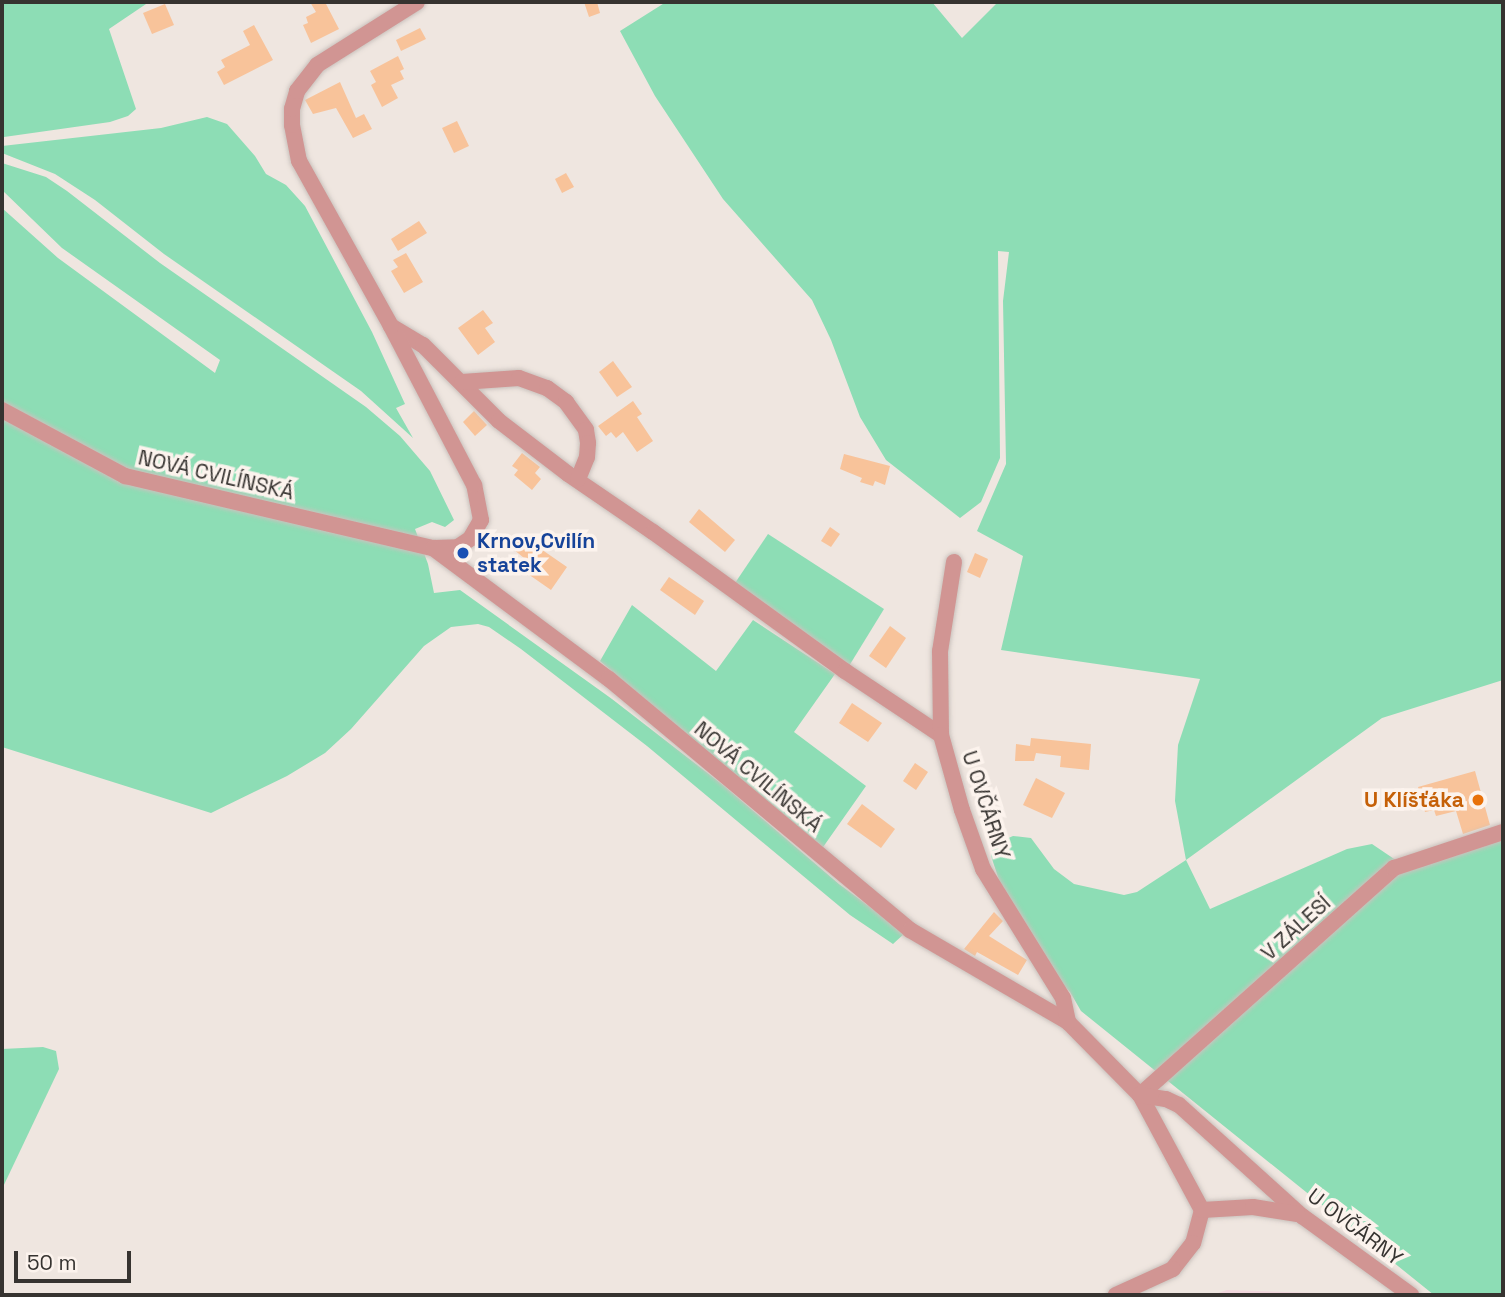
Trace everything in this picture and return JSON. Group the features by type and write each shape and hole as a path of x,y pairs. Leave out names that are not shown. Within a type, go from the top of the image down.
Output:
{"street":[{"name":"NOVÁ CVILÍNSKÁ","path":"2,410 125,476 433,548 458,547 470,540 481,520 474,485 391,326 299,161 292,109 306,78 317,65 417,2"},
{"path":"391,326 423,345 463,382 499,421 845,671 941,735"},
{"path":"463,382 519,378 547,388 566,402 586,430 587,457 578,479"},
{"name":"NOVÁ CVILÍNSKÁ","path":"433,548 609,679 909,930 1068,1022"},
{"name":"U OVČÁRNY","path":"954,562 940,651 941,735 962,810 983,869 1063,998 1068,1022 1140,1095 1202,1210"},
{"name":"V ZÁLESÍ","path":"1140,1095 1394,868 1503,832"},
{"name":"U OVČÁRNY","path":"1140,1095 1166,1099 1179,1105 1302,1216 1412,1295"},
{"path":"1253,1207 1259,1198 1260,1180"},
{"path":"1116,1295 1173,1269 1193,1243 1202,1210 1253,1207 1302,1216"}],"shaded area":[{"path":"1227,1290 1380,1295 1212,1295"}],"green space":[{"path":"2,2 149,2 109,29 136,109 128,116 110,122 4,137"},
{"path":"666,2 932,2 962,38 998,2 1503,2 1503,680 1382,718 1186,860 1175,801 1178,745 1200,679 1001,650 1023,556 977,531 1006,464 1003,301 1009,252 998,251 1000,458 981,502 960,518 886,460 860,417 831,340 812,300 723,199 655,96 620,31"},
{"path":"207,117 227,124 255,156 266,174 286,185 305,206 372,332 405,404 396,408 413,438 361,391 164,254 95,200 55,174 2,153 2,146 161,128"},
{"path":"2,163 46,177 67,191 160,263 366,407 400,436 430,471 454,520 445,527 432,522 415,529 428,564 434,593 460,590 612,699 723,785 839,884 905,933 893,944 850,915 647,746 521,649 489,627 478,624 451,627 424,646 351,729 325,753 287,776 211,813 2,747 2,208 58,258 215,373 220,360 62,248 2,190"},
{"path":"768,534 884,609 849,666 733,586"},
{"path":"632,605 716,671 753,620 835,674 794,732 866,786 821,850 600,661"},
{"path":"1013,836 1031,838 1054,869 1074,884 1124,895 1137,892 1186,860 1210,909 1347,849 1372,844 1406,867 1503,837 1503,1295 1434,1295 1081,1011 1070,992 1053,975 1003,892 991,856 997,843"},
{"path":"43,1047 56,1051 59,1069 2,1189 2,1049"}],"building":[{"path":"310,2 325,2 339,29 311,43 303,25 308,23 306,17 316,12"},
{"path":"584,2 597,2 600,13 589,17"},
{"path":"165,4 174,25 152,34 143,13"},
{"path":"254,25 273,60 224,85 217,72 225,67 221,60 250,45 243,31"},
{"path":"420,28 426,39 401,51 396,40"},
{"path":"398,56 404,69 400,71 404,79 391,85 398,98 382,107 371,85 376,82 370,71"},
{"path":"340,82 356,118 364,114 372,129 353,138 336,108 313,114 305,100"},
{"path":"457,121 469,146 454,153 442,128"},
{"path":"566,173 574,187 562,193 555,179"},
{"path":"419,221 427,233 398,251 391,239"},
{"path":"406,253 423,282 404,293 391,271 398,267 393,260"},
{"path":"483,310 493,323 485,328 495,342 478,355 458,328"},
{"path":"613,361 632,387 617,397 599,372"},
{"path":"633,401 642,414 637,417 653,441 637,452 623,432 616,438 611,432 606,436 598,426"},
{"path":"474,411 487,425 475,436 463,422"},
{"path":"522,453 540,467 535,473 541,479 532,490 514,475 518,470 512,466"},
{"path":"844,454 890,466 885,485 875,481 873,486 860,482 862,478 840,469"},
{"path":"699,509 735,540 725,552 689,522"},
{"path":"830,527 840,534 831,547 821,541"},
{"path":"522,536 567,567 551,590 518,567 524,558 513,549"},
{"path":"975,553 988,559 980,578 967,572"},
{"path":"669,577 704,601 695,615 660,590"},
{"path":"890,626 906,638 886,668 869,656"},
{"path":"852,703 882,723 868,742 839,723"},
{"path":"1031,738 1091,744 1089,770 1060,767 1061,756 1036,753 1034,761 1015,761 1016,744 1030,746"},
{"path":"915,763 928,772 916,790 903,781"},
{"path":"1475,771 1490,825 1463,834 1456,811 1436,816 1434,810 1425,812 1418,787"},
{"path":"1036,778 1065,793 1052,818 1023,805"},
{"path":"862,804 895,829 881,848 847,824"},
{"path":"994,912 1003,921 989,936 1027,960 1018,975 977,952 975,956 964,949"}],"place":[{"name":"Krnov,Cvilín statek","path":"463,553"},
{"name":"U Klíšťáka","path":"1478,800"}]}
